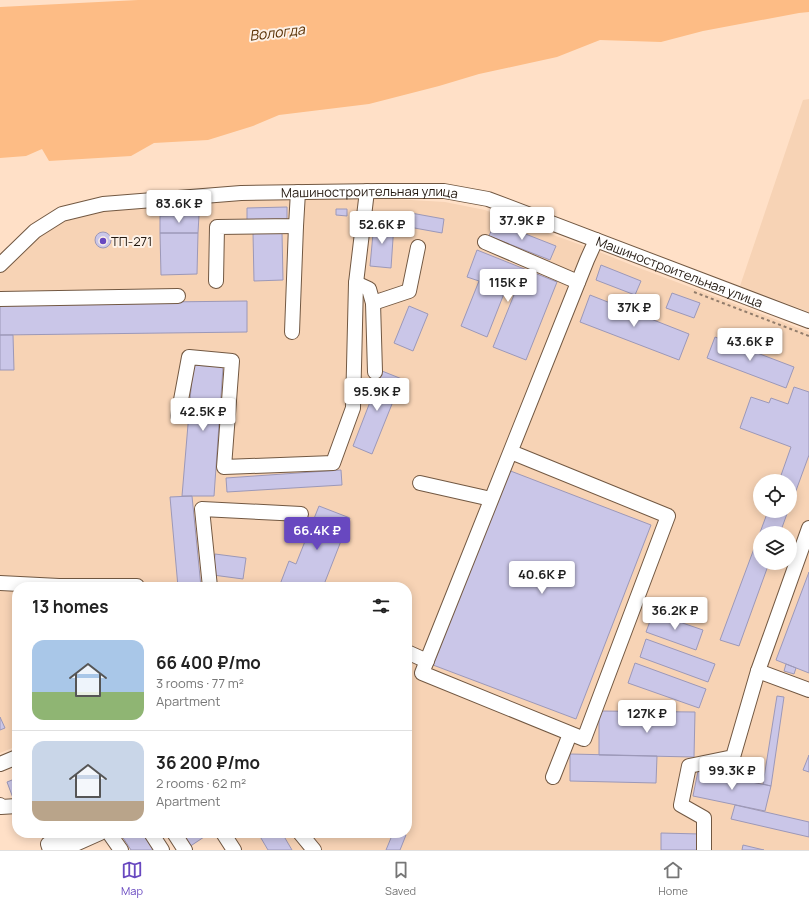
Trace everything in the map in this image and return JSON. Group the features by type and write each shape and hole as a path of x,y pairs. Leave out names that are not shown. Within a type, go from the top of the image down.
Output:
{"street":[{"path":"178,416 189,357 232,361 224,467 334,463 353,408 356,283 367,191"},
{"name":"Машиностроительная улица","path":"0,265 35,231 62,214 103,204 241,193 444,191 488,199 809,321"},
{"path":"292,332 298,192"},
{"path":"216,281 216,227 296,226"},
{"path":"510,452 668,516 584,739 422,673 492,500 510,452 578,282 596,240"},
{"path":"485,242 578,282"},
{"path":"373,303 409,291 418,247"},
{"path":"356,283 369,289 373,303 375,372"},
{"path":"0,299 178,296"},
{"path":"420,483 492,500"},
{"path":"209,582 202,509 301,514"},
{"path":"704,850 704,818 681,805 689,766 734,757 758,671 809,528"},
{"path":"0,583 12,584"},
{"path":"412,654 427,661"},
{"path":"758,671 809,690"},
{"path":"553,777 570,734"},
{"path":"0,764 12,759"},
{"path":"0,805 1,807 12,806"},
{"path":"113,838 121,850"},
{"path":"154,838 162,850"},
{"path":"177,838 185,850"},
{"path":"226,838 234,850"},
{"path":"304,838 314,850"},
{"path":"50,850 48,844 62,839 95,840"}],"path":[{"path":"688,289 809,336"}],"shaded area":[{"path":"809,99 809,312 740,286 803,100"},
{"path":"378,198 445,202 485,210 592,249 809,332 809,850 240,850 233,838 412,838 412,582 12,582 12,748 0,753 0,273 40,234 65,219 104,211 242,199"}],"water":[{"name":"Вологда","path":"138,0 809,0 809,12 703,31 661,42 600,40 557,57 479,74 369,104 279,115 253,126 208,140 154,143 131,156 49,161 42,149 26,156 0,158 0,7"}],"building":[{"path":"287,207 287,219 247,220 247,208"},
{"path":"336,209 347,209 347,216 336,215"},
{"path":"411,213 444,219 442,233 409,227"},
{"path":"199,215 198,233 160,233 160,216"},
{"path":"495,222 556,246 550,260 489,236"},
{"path":"374,223 394,224 391,268 370,266"},
{"name":"ТП-271","path":"100,232 106,232 111,237 109,246 106,248 100,248 95,243 95,237"},
{"path":"282,232 283,280 254,281 253,233"},
{"path":"160,233 198,233 197,274 161,275"},
{"path":"477,250 557,282 526,360 493,347 514,295 505,291 487,337 461,326 479,281 467,277"},
{"path":"601,265 641,281 635,295 596,280"},
{"path":"672,293 700,303 694,318 666,308"},
{"path":"590,295 689,334 679,360 580,322"},
{"path":"247,301 247,332 0,335 0,304"},
{"path":"409,306 428,314 413,351 394,343"},
{"path":"0,335 13,335 14,370 0,370"},
{"path":"715,337 794,367 786,388 707,358"},
{"path":"193,365 223,367 214,496 182,496"},
{"path":"382,371 402,379 372,454 353,446"},
{"path":"794,387 809,392 809,455 797,488 797,474 781,474 791,447 740,428 751,397 769,403 771,398 788,404"},
{"path":"341,470 342,485 227,492 226,478"},
{"path":"508,470 651,525 576,719 433,665"},
{"path":"192,496 201,582 178,582 170,497"},
{"path":"319,506 350,518 325,582 281,582 289,561 296,564"},
{"path":"765,518 785,518 783,526 762,526"},
{"path":"753,551 753,570 766,570 739,646 720,640"},
{"path":"215,554 246,558 243,579 213,575"},
{"path":"809,572 809,673 776,660"},
{"path":"653,613 703,630 696,650 646,632"},
{"path":"646,639 715,664 708,682 640,657"},
{"path":"635,663 706,689 699,708 628,683"},
{"path":"786,664 796,668 794,674 784,671"},
{"path":"777,696 784,697 771,786 763,784"},
{"path":"599,711 695,712 694,757 599,755"},
{"path":"0,717 5,728 0,730"},
{"path":"570,754 657,756 656,783 570,781"},
{"path":"809,755 809,772 803,770"},
{"path":"698,771 771,786 765,811 693,796"},
{"path":"12,780 12,795 7,782"},
{"path":"735,805 809,822 809,837 731,819"},
{"path":"661,833 700,834 699,850 661,850"},
{"path":"123,838 150,838 158,850 131,850"},
{"path":"184,838 202,838 189,847"},
{"path":"261,838 285,838 292,850 268,850"},
{"path":"391,838 405,838 400,850 386,850"},
{"path":"743,845 764,850 742,850"}],"place":[{"name":"ТП-271","path":"103,241"}]}
